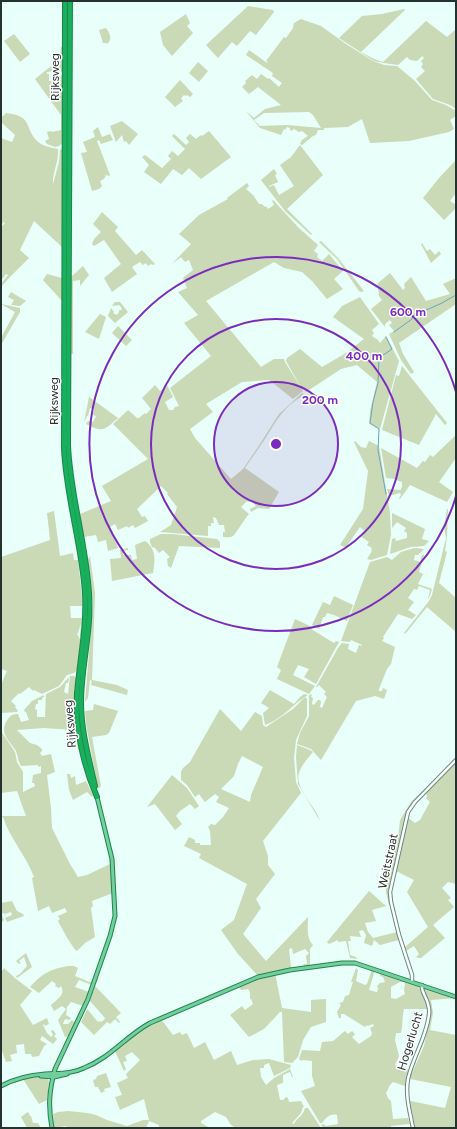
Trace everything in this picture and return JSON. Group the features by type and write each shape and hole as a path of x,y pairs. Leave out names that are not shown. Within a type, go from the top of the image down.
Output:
{"highway":[{"name":"Rijksweg","path":"65,1 64,448 66,477 85,591 84,629 77,695 78,721 86,768 96,797"},
{"name":"Rijksweg","path":"70,1 68,452 71,483 85,557 89,590 89,621 82,689 82,715 84,738 96,797"}],"main road":[{"name":"Rijksweg","path":"52,1128 49,1099 53,1075 88,999 114,921 115,897 112,859 96,797"},
{"path":"1,1086 16,1080 35,1076 63,1076 86,1068 100,1060 138,1030 150,1023 244,982 269,974 349,962 456,996"}],"street":[{"name":"Weitstraat","path":"412,981 412,975 392,908 390,890 408,812 415,802 456,760"},
{"name":"Hogerlucht","path":"413,1128 408,1099 408,1081 430,1012 429,1002 421,989 422,984"}],"green space":[{"path":"248,6 273,10 274,12 256,35 250,31 237,46 232,42 218,58 206,45"},
{"path":"405,10 361,52 383,62 426,21 447,37 456,29 456,109 450,105 433,99 416,79 425,71 421,67 423,64 421,61 424,58 422,56 417,61 410,60 407,57 398,65 374,61 339,38 362,16 382,14"},
{"path":"186,14 190,23 187,26 193,33 172,56 163,45 160,32"},
{"path":"301,19 321,26 373,61 384,65 397,66 415,81 432,100 446,105 456,111 456,116 450,120 454,129 449,132 409,141 370,143 362,119 348,127 324,128 324,130 318,130 316,135 302,145 300,144 302,140 308,136 302,131 299,132 294,129 291,131 290,128 287,127 281,135 260,128 246,111 254,118 265,109 281,105 258,87 249,94 242,87 246,83 245,81 252,75 257,79 261,74 268,79 269,78 279,87 282,83 272,76 273,73 246,55 249,50 267,63 268,62 266,61 284,37 286,38 293,28 294,23","holes":["309,112 313,115 321,128 287,125 260,126 254,120 264,113"]},
{"path":"106,28 110,34 110,40 107,44 103,43 99,30"},
{"path":"14,34 30,54 20,62 4,41"},
{"path":"61,47 63,47 63,72 61,72 60,67 53,71 47,72 47,74 49,74 49,81 60,82 61,75 63,75 63,142 59,146 55,147 47,144 45,141 49,139 47,132 61,130 61,115 35,79 60,59"},
{"path":"198,62 208,71 199,82 189,73"},
{"path":"180,80 193,94 190,97 184,95 181,98 183,101 175,107 165,97"},
{"path":"6,113 15,114 24,119 33,136 39,143 58,149 58,158 53,184 59,162 60,150 62,149 62,247 34,221 20,250 29,258 1,287 1,284 8,275 6,274 1,281 1,227 5,223 4,222 1,225 1,138 12,142 15,135 1,122 1,118"},
{"path":"122,121 138,134 129,145 126,141 124,142 122,135 116,142 110,126"},
{"path":"98,127 102,137 110,134 113,140 101,144 99,140 97,141 110,175 106,175 104,179 100,181 102,186 99,189 92,191 81,153 87,152 83,142 95,137 93,131"},
{"path":"209,131 231,157 201,179 189,168 182,175 173,169 161,184 144,172 149,165 142,157 145,155 162,168 171,159 168,156 172,151 178,156 185,149 172,136 174,134 186,145 189,142 186,138 190,134 196,139"},
{"path":"300,145 323,175 287,209 312,234 311,235 285,211 261,180 274,169 277,174 275,175 278,182 269,187 274,185 279,195 294,186 280,165 291,157"},
{"path":"456,160 456,193 450,201 456,205 456,208 444,220 423,198"},
{"path":"247,183 249,186 246,189 253,195 259,204 262,204 265,207 266,206 268,209 274,205 273,200 299,228 318,245 314,251 318,254 317,257 322,261 329,254 343,271 334,279 343,289 327,299 312,281 302,272 284,268 274,262 206,301 261,367 274,359 284,359 303,391 293,399 269,380 242,382 206,404 213,412 190,429 195,438 231,479 243,469 279,414 303,393 303,396 290,405 280,416 245,468 279,492 269,509 258,508 251,512 250,509 256,506 251,500 248,502 247,501 241,507 249,514 233,536 223,537 223,532 225,532 224,525 219,525 216,518 213,517 214,523 211,523 211,526 208,526 208,536 160,532 171,525 177,507 167,494 168,493 161,486 137,509 142,517 145,516 148,521 135,528 133,525 128,528 127,526 118,530 115,524 110,527 118,548 108,551 106,540 98,542 96,535 84,537 80,514 111,501 102,486 148,459 113,424 128,410 137,418 145,413 146,414 151,409 142,398 155,385 160,391 167,385 173,397 165,402 169,410 173,410 175,407 179,406 170,388 211,356 184,323 198,315 178,292 187,288 183,278 193,270 189,260 185,262 181,257 172,264 191,244 179,234 199,215 228,199 227,198"},
{"path":"102,212 118,227 115,231 136,255 142,250 155,264 148,266 146,263 143,265 140,262 132,267 137,274 112,292 104,278 121,264 104,240 94,246 92,244 94,239 101,232 93,224"},
{"path":"321,241 338,258 364,291 359,291 337,259 319,242"},
{"path":"422,243 427,251 430,249 435,255 439,251 441,254 431,263 421,244"},
{"path":"83,266 89,275 80,286 80,280 73,281 73,354 71,354 71,277"},
{"path":"390,273 403,290 405,288 404,284 411,277 426,301 450,294 443,284 456,278 456,304 399,343 403,354 414,372 411,374 401,360 389,334 394,331 389,325 392,323 390,320 385,324 385,327 371,309 382,300 379,296 379,287 377,284"},
{"path":"47,274 62,278 62,301 43,280"},
{"path":"11,292 26,301 20,306 11,305 14,300 8,297"},
{"path":"360,297 379,324 372,330 374,333 372,336 380,343 386,336 399,361 380,429 369,424 370,411 377,382 357,365 341,369 306,392 299,384 286,361 287,358 300,349 322,367 346,353 364,339 333,317 342,306"},
{"path":"115,302 120,302 128,312 115,323 108,316 111,308 114,312 113,313 117,315 119,310 122,310 119,305 112,306"},
{"path":"1,304 20,308 20,312 1,345 1,338 15,312"},
{"path":"100,314 106,317 99,339 85,332"},
{"path":"118,326 132,340 126,346 112,333"},
{"path":"402,366 447,423 445,425 436,414 419,445 382,430 396,375 399,376"},
{"path":"89,397 118,418 106,428 97,429 86,424 88,421 93,422 96,416 93,415 94,409 90,408 84,423"},
{"path":"456,435 456,458 439,482 453,492 447,502 410,485 400,499 400,493 389,496 387,489 401,490 402,482 386,478 381,448 417,468 423,461 425,462 430,455 433,457"},
{"path":"355,441 361,447 366,448 369,441 379,446 390,513 391,535 387,555 371,560 367,559 372,551 372,548 367,545 369,542 360,536 364,530 360,527 346,547 340,545 363,509 368,471 354,442"},
{"path":"447,509 447,535 445,551 447,552 439,583 456,598 456,632 427,607 405,634 404,633 432,595 446,538 444,526"},
{"path":"54,511 60,556 73,553 74,560 78,560 83,606 70,606 71,618 82,618 81,636 81,623 77,634 81,641 77,670 74,673 67,675 59,686 42,694 34,690 33,691 29,687 20,694 19,693 11,701 16,706 17,712 1,713 1,685 7,671 1,669 1,557 50,540 47,513"},
{"path":"392,513 425,529 422,539 429,541 424,546 411,547 390,554 392,539 395,538 396,541 407,538 407,533 404,531 406,528 397,522 392,528"},
{"path":"161,534 217,539 220,542 220,548 179,546 171,568 168,566 167,559 170,557 163,550 159,553 152,547 150,542 150,539"},
{"path":"145,541 152,548 155,560 153,573 112,581 110,559 121,558 120,550 128,548 128,550 123,551 123,555 131,555 132,560 137,559 135,545"},
{"path":"414,548 424,549 418,555 415,555 414,560 420,562 422,555 424,555 419,572 423,574 418,584 432,589 429,598 428,599 430,590 419,586 417,590 414,589 408,598 414,602 408,610 416,615 412,619 398,614 383,637 384,638 382,641 395,647 391,664 387,669 379,689 379,691 382,691 383,688 387,690 384,699 375,696 356,701 321,760 311,749 297,744 300,733 309,716 309,696 310,694 312,695 312,704 314,705 318,700 320,700 320,707 322,708 327,697 324,694 326,692 319,685 316,687 338,648 342,643 349,644 348,649 356,653 359,645 362,645 351,640 350,642 341,641 370,562 387,557 392,560 401,552"},
{"path":"90,556 95,593 92,680 117,685 128,690 127,695 91,685 92,681 90,680 88,698 85,702 93,605 88,560"},
{"path":"334,596 353,605 347,621 327,613 325,617 323,617 319,629 312,625 323,602 330,605"},
{"path":"295,619 312,627 311,629 334,643 336,641 339,642 316,684 304,677 309,669 298,665 293,675 315,686 309,694 277,679 281,670 277,667"},
{"path":"70,676 74,676 76,678 74,705 80,750 78,750 75,730 43,728 17,730 30,743 37,745 42,749 40,753 42,756 51,754 55,772 47,775 52,828 78,877 87,875 110,864 108,848 111,859 113,893 92,901 93,906 91,908 95,937 85,943 77,951 58,921 60,919 58,916 67,912 65,908 52,913 49,906 38,911 32,878 34,877 31,869 10,833 3,817 1,817 26,816 17,791 1,793 1,731 15,752 17,762 23,772 23,792 35,786 34,783 32,783 33,775 41,773 41,766 21,766 16,751 5,734 4,726 14,714 18,714 21,722 29,720 24,710 32,701 44,695 42,700 38,700 38,704 36,704 35,709 37,710 37,717 45,717 46,694 60,687 69,677 64,692 68,694"},
{"path":"270,690 294,704 304,694 308,695 271,723 265,725 263,713 269,708 261,703"},
{"path":"305,697 307,699 307,716 296,740 294,758 296,782 301,793 263,841 268,856 268,865 275,874 256,899 261,908 243,934 266,961 308,917 308,936 313,945 310,949 310,965 304,966 303,964 307,964 306,956 309,953 305,949 293,954 292,948 289,949 291,968 258,976 238,954 221,930 234,920 247,884 199,858 201,854 184,846 189,837 195,840 195,843 200,843 200,845 211,845 210,831 208,827 211,824 215,825 229,808 216,802 219,797 215,794 205,802 199,794 195,797 187,785 181,780 181,772 190,762 220,709 241,731 255,712 262,716 263,725 266,727 293,709","holes":["242,756 263,767 251,795 250,802 221,789 234,776"]},
{"path":"94,704 118,711 109,733 106,735 92,737 101,786 98,789 85,711 93,710"},
{"path":"297,745 313,752 301,768 298,779 320,821 298,784 296,757"},
{"path":"456,762 456,884 448,882 442,888 451,898 448,900 454,907 433,925 445,938 421,958 418,958 416,957 419,954 414,946 406,951 405,947 428,927 407,892 414,880 396,871 408,818 415,823 420,820 430,802 426,798 426,793"},
{"path":"444,771 413,803 407,812 389,886 389,905 386,892 386,881 398,839 400,820 411,802"},
{"path":"67,774 70,774 71,778 75,776 76,785 86,781 93,795 92,797 87,792 73,800 69,790"},
{"path":"172,775 187,788 199,806 195,809 190,804 180,811 176,816 182,824 175,830 155,804 147,807"},
{"path":"369,891 386,906 372,910 376,921 365,923 368,932 373,938 397,932 399,940 380,945 374,940 372,946 364,943 366,935 363,930 359,931 361,937 350,936 351,941 348,941 350,955 356,957 357,959 350,958 346,941 338,942 338,940 329,944 327,942"},
{"path":"12,901 17,911 24,916 7,922 5,918 12,915 11,912 1,914 1,903"},
{"path":"1,914 4,920 1,923"},
{"path":"26,953 32,967 17,978 16,976 20,974 27,966 24,957 19,961 21,963 19,964 16,961"},
{"path":"69,966 78,968 75,976 92,983 92,985 79,980 75,987 89,992 83,1006 71,1002 67,1007 66,1015 71,1018 69,1020 65,1019 63,1024 68,1024 72,1020 75,1023 69,1036 65,1037 58,1020 66,1009 62,1006 54,1011 51,1005 62,994 61,986 59,988 55,986 56,984 52,981 39,993 30,987 47,972"},
{"path":"4,968 32,991 20,1005 33,1025 47,1018 49,1024 45,1026 44,1024 43,1025 47,1033 51,1037 53,1035 51,1031 53,1030 56,1034 54,1036 57,1039 53,1044 42,1036 40,1040 47,1044 44,1046 39,1056 32,1057 31,1054 25,1054 24,1044 16,1045 17,1053 10,1055 12,1061 6,1062 1,1048 1,972"},
{"path":"356,968 358,970 356,981 365,985 367,984 372,969 375,970 369,990 377,992 377,986 380,983 385,982 383,977 380,976 381,972 417,984 425,998 428,1009 404,1009 401,1033 396,1033 395,1040 399,1056 395,1065 408,1070 405,1086 393,1082 386,1093 391,1101 393,1119 408,1118 410,1124 391,1126 391,1128 324,1128 321,1125 323,1124 326,1126 338,1124 337,1115 330,1115 322,1123 320,1123 301,1091 315,1086 312,1076 312,1061 301,1061 299,1059 302,1050 320,1051 322,1042 333,1041 345,1031 348,1034 352,1031 355,1034 352,1037 359,1044 371,1036 372,1033 370,1028 374,1026 373,1024 365,1027 344,1014 341,1014 341,1018 339,1018 337,1012 341,1005 339,1003 343,1002 345,996 349,995 353,982 351,982","holes":["400,982 404,982 405,994 396,999 391,998 391,987"]},
{"path":"275,973 282,1008 311,1012 311,1000 326,999 326,1022 311,1027 303,1040 298,1057 292,1063 284,1062 282,1012 280,1012 264,1029 249,1037 230,1015 242,1006 245,1010 253,1004 250,999 250,992 248,989 241,990 238,986 242,983"},
{"path":"95,986 121,1013 116,1017 120,1022 119,1023 115,1019 110,1024 107,1022 94,1035 81,1022 87,1009 98,1022 101,1022 105,1018 90,1001"},
{"path":"423,987 456,998 431,1000 433,1013 430,1030 456,1035 456,1128 415,1128 410,1101 445,1108 451,1087 410,1079 411,1073 424,1046 431,1012 430,1002"},
{"path":"161,1019 173,1035 180,1032 182,1035 187,1033 194,1048 205,1042 214,1060 231,1051 237,1065 253,1060 269,1059 291,1065 290,1068 274,1076 269,1063 264,1065 264,1068 260,1068 261,1077 266,1085 274,1078 290,1069 293,1077 290,1072 283,1075 283,1083 277,1085 280,1100 283,1100 286,1097 288,1098 289,1102 301,1101 304,1107 292,1123 294,1124 305,1108 308,1108 321,1128 236,1128 231,1125 226,1117 215,1112 201,1121 201,1123 210,1128 159,1128 159,1125 149,1121 146,1128 67,1128 66,1126 54,1128 53,1114 68,1111 96,1115 127,1126 143,1120 149,1120 144,1099 120,1110 115,1097 122,1095 117,1083 128,1078 126,1074 140,1060 132,1052 125,1056 127,1061 123,1062 126,1069 124,1071 115,1051 142,1029"},
{"path":"106,1073 111,1087 104,1089 105,1091 101,1093 98,1087 95,1087 93,1080 96,1079 97,1076"},
{"path":"39,1077 47,1078 49,1081 47,1100 39,1104 23,1079"},
{"path":"28,1112 33,1123 38,1123 41,1128 27,1128 21,1117"}],"waterway":[{"path":"394,332 412,319 413,316 456,295"},
{"path":"386,337 392,349 379,358 378,383 370,423 379,429 378,450 386,494"}]}
